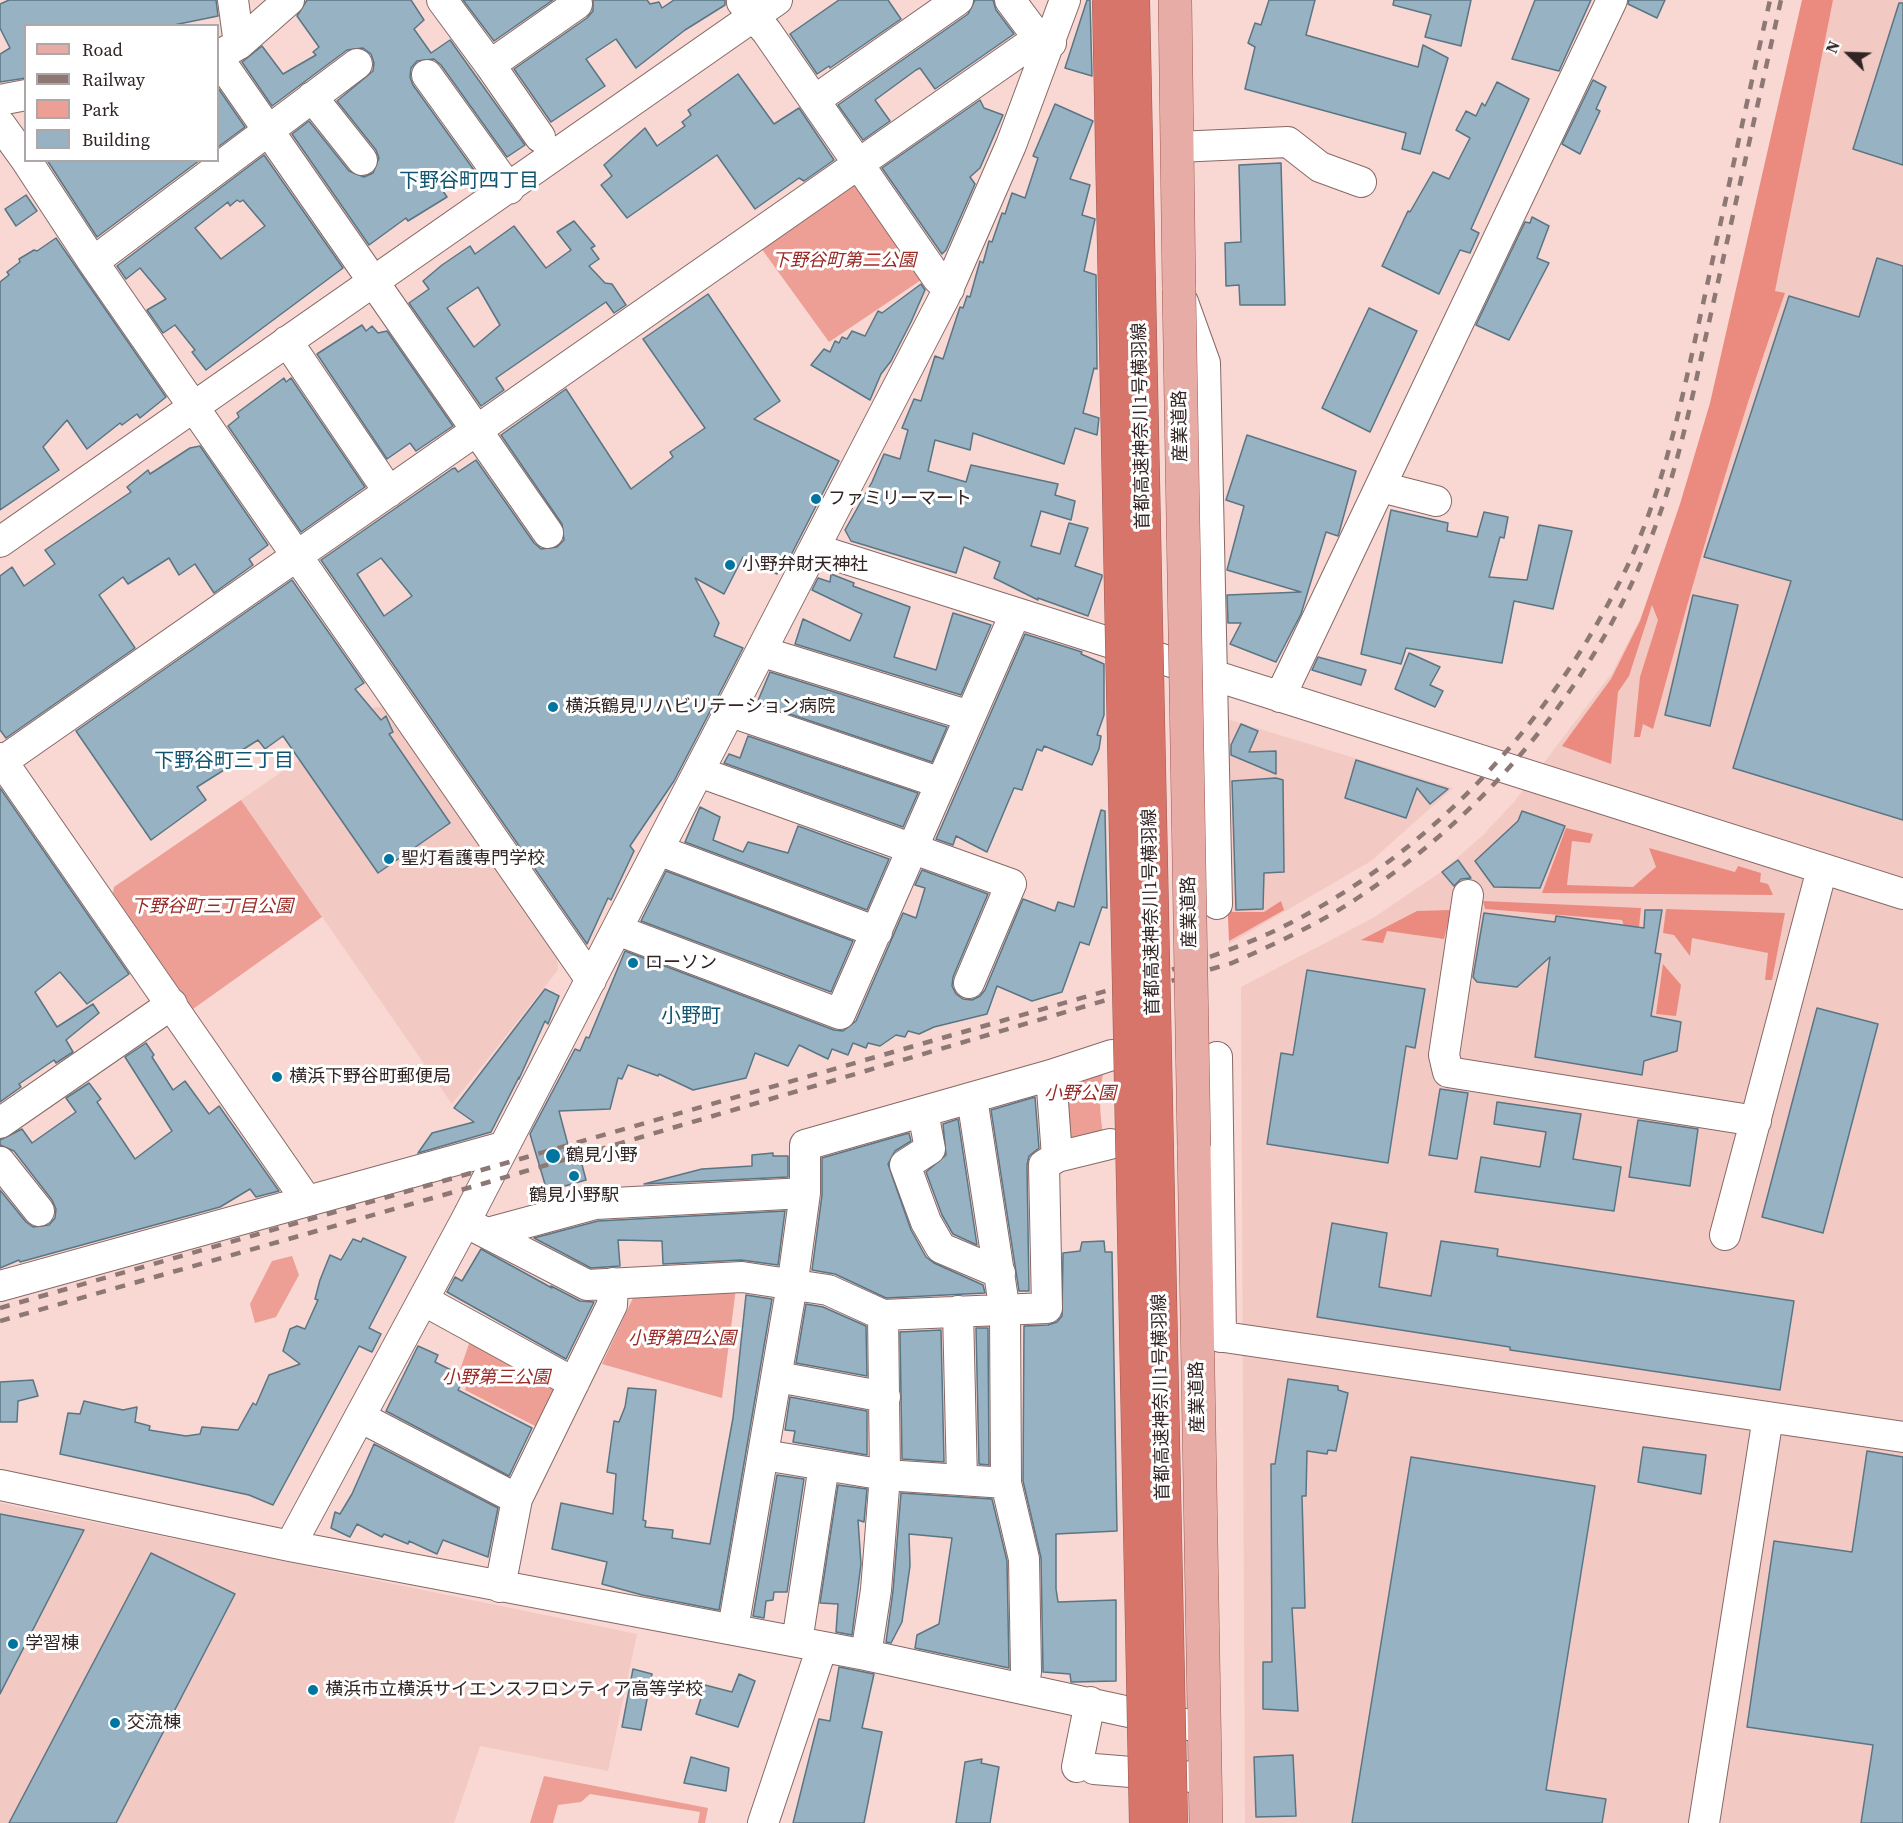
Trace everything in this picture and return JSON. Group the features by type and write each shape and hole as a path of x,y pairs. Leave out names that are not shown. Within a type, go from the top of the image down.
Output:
{"highway":[{"name":"首都高速神奈川1号横羽線","path":"1109,0 1146,1823"},
{"name":"首都高速神奈川1号横羽線","path":"1133,0 1171,1823"}],"main road":[{"name":"産業道路","path":"1175,0 1194,1146 1209,1335 1203,1728 1206,1823"}],"street":[{"path":"233,0 225,53 269,129 548,533"},
{"path":"225,53 290,0"},
{"path":"442,0 540,137"},
{"path":"815,100 958,0"},
{"path":"1010,0 1045,41"},
{"path":"290,1546 423,1300 476,1228 503,1147 949,289 1011,145 1045,41 1065,0"},
{"path":"1280,697 1612,0"},
{"path":"490,65 577,4"},
{"path":"0,542 509,189 757,5 815,100 938,279 949,289"},
{"path":"307,1201 1,760 859,165 1045,41"},
{"path":"93,262 357,64"},
{"path":"427,75 509,189"},
{"path":"0,100 24,94"},
{"path":"312,97 362,160"},
{"path":"0,124 24,157"},
{"path":"1177,147 1288,142 1320,167 1361,182"},
{"path":"27,162 93,262 296,557 591,980"},
{"path":"1179,290 1205,363 1217,904"},
{"path":"287,341 389,492"},
{"path":"1381,487 1436,501"},
{"path":"815,549 1903,894"},
{"path":"617,930 840,1014 1015,614"},
{"path":"762,652 970,716"},
{"path":"731,712 941,783"},
{"path":"699,772 1011,884 969,983"},
{"path":"658,850 877,932"},
{"path":"1725,1235 1822,869"},
{"path":"1468,895 1444,1055 1448,1072 1756,1121"},
{"path":"0,1123 172,1004"},
{"path":"733,1629 792,1286 805,1193 805,1145 1052,1075 1112,1055"},
{"path":"1217,1057 1209,1335 1903,1437"},
{"path":"1052,1075 1057,1157"},
{"path":"972,1098 1005,1312 1006,1483 1024,1559 1026,1672 1023,1687"},
{"path":"923,1112 930,1149 905,1166 926,1222 941,1248 1000,1273"},
{"path":"476,1228 587,1285 742,1277 828,1290 883,1315 958,1311 1005,1312 1047,1308 1044,1165 1057,1157 1110,1144"},
{"path":"0,1286 503,1147"},
{"path":"0,1162 39,1211"},
{"path":"476,1228 595,1204 805,1193"},
{"path":"500,1587 517,1499 612,1305 613,1283"},
{"path":"423,1300 574,1383"},
{"path":"958,1311 962,1480"},
{"path":"866,1655 876,1590 885,1475 883,1315"},
{"path":"778,1377 885,1396"},
{"path":"360,1417 517,1499"},
{"path":"1704,1823 1768,1417"},
{"path":"764,1455 885,1475 1006,1483"},
{"path":"763,1823 809,1644 824,1465"},
{"path":"0,1485 290,1546 866,1655 1023,1687 1203,1728"},
{"path":"1090,1702 1086,1768 1205,1778"}],"shaded area":[{"path":"1802,0 1833,0 1775,291 1785,293 1748,401 1715,509 1653,729 1643,724 1640,737 1634,737 1640,677 1658,620 1652,605 1629,676 1618,692 1611,764 1562,746 1611,679 1640,621 1680,504 1710,403"},
{"path":"1822,0 1903,0 1903,1823 1245,1823 1241,987 1373,918 1441,872 1482,836 1514,802 1612,673 1641,617 1712,426"},
{"name":"聖灯看護専門学校","path":"375,707 389,707 556,946 558,970 452,1104 241,800"},
{"path":"1227,719 1453,788 1371,861 1229,944"},
{"path":"1566,828 1593,834 1590,843 1572,841 1567,885 1633,887 1656,867 1649,848 1735,872 1738,866 1761,873 1760,882 1768,884 1773,895 1542,893"},
{"path":"1226,869 1231,870 1232,912 1264,912 1281,901 1284,910 1229,941"},
{"path":"1483,901 1641,908 1639,927 1624,926 1622,920 1485,909"},
{"path":"1666,909 1785,913 1772,980 1765,980 1768,953 1692,938 1690,956 1674,935 1663,933"},
{"path":"1451,910 1444,939 1387,931 1383,943 1361,940 1417,911"},
{"path":"1663,964 1681,985 1676,1016 1656,1014"},
{"name":"横浜市立横浜サイエンスフロンティア高等学校","path":"0,1503 637,1634 608,1771 480,1746 454,1823 0,1823"}],"green space":[{"name":"下野谷町第二公園","path":"862,177 930,274 829,342 761,248"},
{"name":"下野谷町三丁目公園","path":"241,800 322,917 193,1009 113,893 114,887"},
{"name":"小野公園","path":"1107,1061 1100,1099 1104,1138 1062,1150 1056,1078"},
{"path":"292,1256 299,1275 276,1317 255,1323 250,1304 272,1261"},
{"name":"小野第四公園","path":"736,1288 722,1398 602,1364 633,1298"},
{"name":"小野第三公園","path":"471,1338 560,1385 539,1428 465,1390 470,1378 460,1370"},
{"path":"544,1776 708,1808 705,1823 698,1823 700,1812 590,1794 581,1802 558,1805 553,1823 530,1823"}],"building":[{"path":"9,0 216,0 218,16 179,24 24,24 24,78 0,82 0,54 10,48 0,28 0,4"},
{"path":"307,0 411,0 424,20 414,29 431,53 450,40 525,145 507,157 441,65 434,59 417,61 411,68 410,77 413,85 474,170 443,191 447,197 408,221 406,218 369,245 292,134 309,121 349,171 364,177 373,173 379,158 376,150 337,101 373,71 374,63 371,54 363,48 347,50 272,106 242,62 262,46 283,74 316,55 313,52 319,47 297,16"},
{"path":"463,0 553,0 494,41"},
{"path":"593,0 647,0 650,4 659,2 662,8 674,0 725,0 725,5 685,30 636,68 616,39 586,59 605,86 551,122 514,69 587,18 593,11"},
{"path":"839,0 888,0 901,19 830,68 829,66 817,74 790,34"},
{"path":"975,0 993,0 996,10 1014,34 935,89 920,68 916,70 875,100 890,121 863,140 838,105 968,14"},
{"path":"1087,0 1090,0 1092,76 1065,68"},
{"path":"1269,0 1315,0 1306,35 1418,67 1423,45 1448,58 1420,154 1402,149 1406,133 1245,89 1255,47 1248,43 1255,23 1261,25"},
{"path":"1394,0 1471,0 1461,46 1425,37 1431,15 1393,5"},
{"path":"1535,0 1591,0 1559,71 1512,59"},
{"path":"1629,0 1665,0 1657,18 1628,4"},
{"path":"1899,3 1903,3 1903,165 1853,149"},
{"path":"738,74 774,124 799,108 834,160 804,181 799,178 755,209 717,155 627,218 601,185 612,176 604,165 645,128 657,146 685,126 682,122 691,115 688,110"},
{"path":"1593,80 1606,87 1596,109 1600,111 1580,154 1562,144"},
{"path":"1497,82 1529,99 1471,229 1479,233 1470,253 1460,250 1439,294 1382,266 1408,211 1410,212 1433,172 1449,179 1470,138 1456,130 1466,111 1476,116 1482,103 1485,106"},
{"path":"219,89 245,127 219,146"},
{"path":"980,100 984,108 1003,115 980,168 970,177 975,184 946,250 942,254 882,168"},
{"path":"1055,104 1093,121 1070,179 1090,185 1082,215 1095,219 1084,271 1096,275 1097,369 1094,368 1083,413 1099,418 1097,435 1075,428 1064,464 973,433 970,450 935,440 928,471 966,482 971,465 1058,484 1055,495 1075,501 1071,520 1041,511 1031,546 1060,554 1069,523 1088,528 1075,566 1102,575 1102,577 1088,616 1038,598 1038,600 994,578 1000,562 964,547 956,573 851,541 845,530 872,482 884,454 900,459 908,430 902,428 914,399 921,401 935,356 943,359 960,307 963,308 967,296 970,297 980,261 983,263 989,241 992,242 1012,193 1025,198 1038,158 1033,156"},
{"path":"264,155 343,268 206,370 192,352 195,350 175,325 163,333 147,310 166,299 140,268 126,279 117,266","holes":["237,200 240,202 243,200 265,226 221,259 195,228 228,202 230,206"]},
{"path":"48,162 197,162 97,237"},
{"path":"1281,163 1285,305 1240,305 1239,285 1226,286 1225,243 1241,242 1239,165"},
{"path":"26,195 37,211 16,226 5,209"},
{"path":"1532,217 1549,226 1537,258 1549,263 1509,340 1476,325 1525,222 1530,223"},
{"path":"574,221 595,246 591,248 599,259 589,266 605,283 612,284 626,305 614,313 606,302 496,378 504,390 481,406 409,303 429,289 423,281 442,265 470,246 475,254 514,226 546,268 571,250 557,232","holes":["478,287 500,325 474,347 447,308"]},
{"path":"56,238 166,397 140,418 137,414 122,425 120,423 87,449 67,420 43,447 59,470 0,510 0,282 9,275 7,272 20,262 19,259 34,250 37,251"},
{"path":"1877,258 1903,266 1903,820 1733,768 1791,581 1704,557 1789,296 1859,317"},
{"path":"921,284 925,290 911,322 891,361 881,374 870,400 811,365 824,349 830,352 835,341 839,343 842,337 847,339 852,331 865,336 878,311 882,313"},
{"path":"708,294 780,401 754,419 839,461 788,561 784,559 777,574 743,557 724,594 695,578 719,623 714,636 743,648 674,781 630,846 634,851 611,900 608,898 587,944 321,560 452,469 455,468 458,472 476,460 534,543 541,549 557,547 564,540 562,524 501,435 566,389 631,489 673,457 670,452 705,428 643,339","holes":["381,558 412,596 384,616 357,574"]},
{"path":"1369,308 1417,331 1370,432 1322,408"},
{"path":"362,325 366,331 372,326 378,333 387,331 453,426 416,451 410,443 387,459 317,354"},
{"path":"284,378 286,382 291,378 365,487 301,532 228,426 239,417 237,413"},
{"path":"1247,435 1356,471 1338,536 1326,532 1301,614 1276,662 1230,644 1241,623 1228,623 1227,595 1301,592 1227,570 1244,506 1226,500"},
{"path":"200,446 268,545 249,559 253,565 214,593 195,564 179,575 169,558 128,584 123,577 99,595 135,648 6,738 0,730 0,576 12,567 24,586 55,564 45,550 131,492 127,487 148,470 150,474 190,448"},
{"path":"1391,510 1448,523 1447,531 1477,537 1484,512 1508,517 1504,538 1500,537 1489,577 1527,580 1539,525 1572,531 1553,609 1514,601 1502,663 1406,648 1401,664 1361,654"},
{"path":"831,574 854,583 853,586 910,607 894,657 936,670 953,613 991,625 961,695 795,644 803,619 850,641 862,614 812,590 818,578 830,582"},
{"path":"292,580 364,683 355,689 381,720 386,716 393,732 389,734 450,823 378,873 283,736 265,749 258,740 220,764 224,770 197,787 206,800 151,840 76,731"},
{"path":"1693,595 1738,605 1710,726 1665,715"},
{"path":"1025,634 1082,652 1081,654 1104,664 1104,715 1097,735 1101,736 1099,749 1092,765 1044,746 1042,751 1037,749 1022,790 1014,788 987,852 956,836 953,845 936,839"},
{"path":"1409,653 1440,667 1430,685 1443,691 1435,707 1395,689"},
{"path":"1318,657 1366,670 1361,685 1312,670"},
{"path":"770,672 947,727 932,762 757,703"},
{"path":"1241,724 1258,731 1249,752 1276,751 1276,774 1231,755 1231,745"},
{"path":"748,736 918,793 903,827 724,763 729,754 740,758"},
{"path":"1356,760 1448,789 1430,804 1417,788 1406,818 1345,798"},
{"path":"1276,778 1283,780 1284,872 1264,873 1263,909 1236,910 1232,781"},
{"path":"0,788 129,974 87,1004 60,972 35,992 57,1027 93,1004 99,1013 66,1040 73,1052 56,1063 54,1060 19,1084 21,1087 0,1102"},
{"path":"700,807 720,817 713,840 743,852 748,842 788,853 798,826 889,859 867,910 685,842"},
{"path":"1101,810 1105,811 1107,908 1102,907 1089,945 1080,942 1062,992 1032,1001 997,986 987,1014 934,1027 919,1034 908,1031 905,1037 896,1035 880,1046 868,1043 866,1048 853,1043 848,1055 832,1049 828,1059 799,1045 788,1066 755,1053 746,1078 693,1090 659,1074 658,1076 628,1065 622,1079 618,1078 610,1109 559,1111 572,1160 580,1157 586,1180 547,1191 530,1134 575,1049 580,1051 586,1037 589,1038 625,951 834,1030 843,1031 856,1021 903,913 916,918 925,888 915,885 922,870 988,894 953,977 952,986 956,994 963,999 972,1000 985,990 1023,899 1055,911 1058,902 1074,907"},
{"path":"1522,811 1565,826 1540,888 1494,887 1475,861 1518,821"},
{"path":"1458,860 1471,878 1461,879 1454,886 1442,872"},
{"path":"666,871 853,941 831,992 641,921"},
{"path":"1645,910 1662,910 1655,953 1661,954 1651,1016 1681,1022 1677,1051 1644,1061 1642,1075 1535,1057 1550,957 1517,987 1477,982 1473,977 1484,913 1555,922 1556,916 1644,928"},
{"path":"1307,970 1425,989 1415,1048 1406,1046 1388,1163 1267,1144 1281,1053 1293,1055"},
{"path":"545,989 559,996 548,1024 545,1021 519,1079 519,1077 491,1132 418,1153 432,1133 474,1122 454,1108"},
{"path":"1817,1008 1878,1024 1823,1233 1762,1217"},
{"path":"146,1043 173,1090 185,1081 209,1114 219,1106 279,1191 256,1197 250,1189 220,1207 20,1262 19,1260 0,1268 0,1190 26,1222 33,1227 49,1225 55,1218 56,1209 52,1200 14,1151 0,1145 0,1140 22,1129 32,1143 76,1112 66,1098 89,1083 101,1099 97,1102 135,1159 172,1131 125,1057"},
{"path":"1440,1089 1468,1093 1457,1159 1429,1155"},
{"path":"1035,1097 1039,1148 1029,1156 1027,1165 1029,1291 1019,1291 991,1110"},
{"path":"1497,1102 1581,1114 1573,1159 1621,1167 1614,1211 1475,1192 1481,1157 1540,1167 1546,1132 1494,1124"},
{"path":"958,1119 977,1245 953,1234 942,1215 926,1172 946,1155 943,1124"},
{"path":"1638,1120 1698,1129 1690,1186 1629,1177"},
{"path":"909,1133 911,1141 895,1151 888,1164 911,1230 926,1257 934,1263 983,1285 985,1293 886,1298 835,1274 812,1270 822,1195 822,1158"},
{"path":"773,1153 773,1156 788,1156 788,1177 644,1184 702,1169 752,1166 752,1155"},
{"path":"785,1211 778,1265 741,1260 663,1264 662,1241 618,1240 620,1266 591,1268 534,1238 598,1221"},
{"path":"1332,1223 1387,1233 1379,1287 1431,1296 1441,1241 1498,1249 1497,1256 1794,1301 1780,1390 1510,1350 1510,1347 1317,1317"},
{"path":"363,1238 406,1257 369,1328 381,1334 372,1352 359,1346 273,1505 249,1495 60,1454 68,1413 80,1414 84,1401 123,1410 137,1407 135,1422 150,1426 149,1430 186,1436 200,1434 202,1427 238,1430 253,1403 256,1405 269,1375 300,1364 283,1351 290,1329 297,1326 305,1329 318,1300 315,1299 320,1280 330,1255 341,1260 353,1239 361,1242"},
{"path":"1104,1241 1105,1252 1112,1252 1117,1531 1056,1534 1056,1589 1058,1602 1116,1600 1116,1681 1071,1682 1070,1674 1043,1672 1041,1558 1023,1481 1024,1326 1048,1325 1057,1322 1062,1316 1063,1253 1080,1251 1082,1242"},
{"path":"481,1249 552,1288 551,1286 580,1301 594,1302 566,1359 447,1292 455,1277 462,1281"},
{"path":"746,1295 772,1299 719,1610 642,1595 602,1584 607,1562 552,1549 561,1503 613,1514 616,1474 607,1472 614,1421 619,1422 625,1407 628,1388 656,1390 643,1520 646,1521 645,1527 673,1530 672,1538 710,1544 733,1418"},
{"path":"806,1304 823,1307 866,1326 867,1376 796,1363"},
{"path":"976,1328 988,1328 989,1465 979,1464"},
{"path":"941,1330 944,1462 902,1459 900,1332"},
{"path":"418,1346 438,1355 435,1362 465,1377 458,1390 532,1428 509,1476 386,1411"},
{"path":"1288,1379 1338,1386 1338,1390 1348,1393 1336,1451 1328,1450 1327,1454 1307,1451 1306,1496 1302,1496 1305,1608 1292,1608 1298,1711 1263,1709 1263,1662 1272,1662 1271,1464 1275,1464"},
{"path":"33,1380 38,1396 18,1401 17,1422 0,1422 0,1382"},
{"path":"790,1397 867,1411 867,1455 793,1442 795,1431 785,1430"},
{"path":"374,1444 498,1508 488,1557 443,1540 437,1554 409,1541 408,1544 384,1534 382,1537 357,1524 350,1537 331,1528 335,1512 340,1514 352,1494"},
{"path":"1643,1447 1706,1455 1701,1494 1638,1482"},
{"path":"1867,1451 1903,1457 1903,1823 1861,1823 1873,1745 1747,1727 1774,1541 1852,1552"},
{"path":"1411,1457 1595,1486 1546,1790 1606,1799 1602,1823 1352,1823"},
{"path":"777,1475 804,1479 787,1592 774,1592 773,1600 766,1601 764,1618 753,1616"},
{"path":"838,1485 867,1489 864,1522 858,1520 861,1564 852,1635 836,1632 838,1604 820,1603"},
{"path":"901,1493 992,1499 1007,1561 1009,1668 915,1648 917,1635 939,1624 952,1538 909,1534 910,1566 902,1622 891,1643 886,1642 893,1591"},
{"name":"学習棟","path":"0,1514 84,1530 0,1694"},
{"name":"交流棟","path":"151,1553 235,1594 116,1823 9,1823"},
{"path":"839,1667 874,1674 862,1728 882,1732 864,1823 793,1823 819,1719 830,1721"},
{"path":"633,1669 652,1674 641,1730 622,1727"},
{"path":"739,1674 755,1681 738,1727 696,1714 705,1685 732,1692"},
{"path":"1293,1755 1296,1816 1256,1817 1254,1757"},
{"path":"691,1757 729,1768 726,1791 684,1783"},
{"path":"982,1759 981,1763 999,1767 990,1823 956,1823 965,1762"}],"railway":[{"path":"0,1308 1120,987 1270,933 1328,902 1382,867 1433,826 1480,781 1523,732 1562,680 1597,624 1641,536 1672,438 1770,0"},
{"path":"0,1321 482,1184 1232,963 1331,915 1410,861 1455,822 1497,780 1536,735 1572,687 1604,637 1631,584 1664,503 1680,448 1781,0"}],"place":[{"name":"ファミリーマート","path":"816,499"},
{"name":"小野弁財天神社","path":"730,565"},
{"name":"横浜鶴見リハビリテーション病院","path":"553,707"},
{"name":"聖灯看護専門学校","path":"389,859"},
{"name":"ローソン","path":"633,963"},
{"name":"横浜下野谷町郵便局","path":"277,1077"},
{"name":"鶴見小野","path":"553,1156"},
{"name":"鶴見小野駅","path":"574,1176"},
{"name":"学習棟","path":"13,1644"},
{"name":"横浜市立横浜サイエンスフロンティア高等学校","path":"313,1690"},
{"name":"交流棟","path":"115,1723"}],"district":[{"name":"下野谷町四丁目","path":"469,182"},
{"name":"下野谷町三丁目","path":"224,762"},
{"name":"小野町","path":"691,1017"}]}
